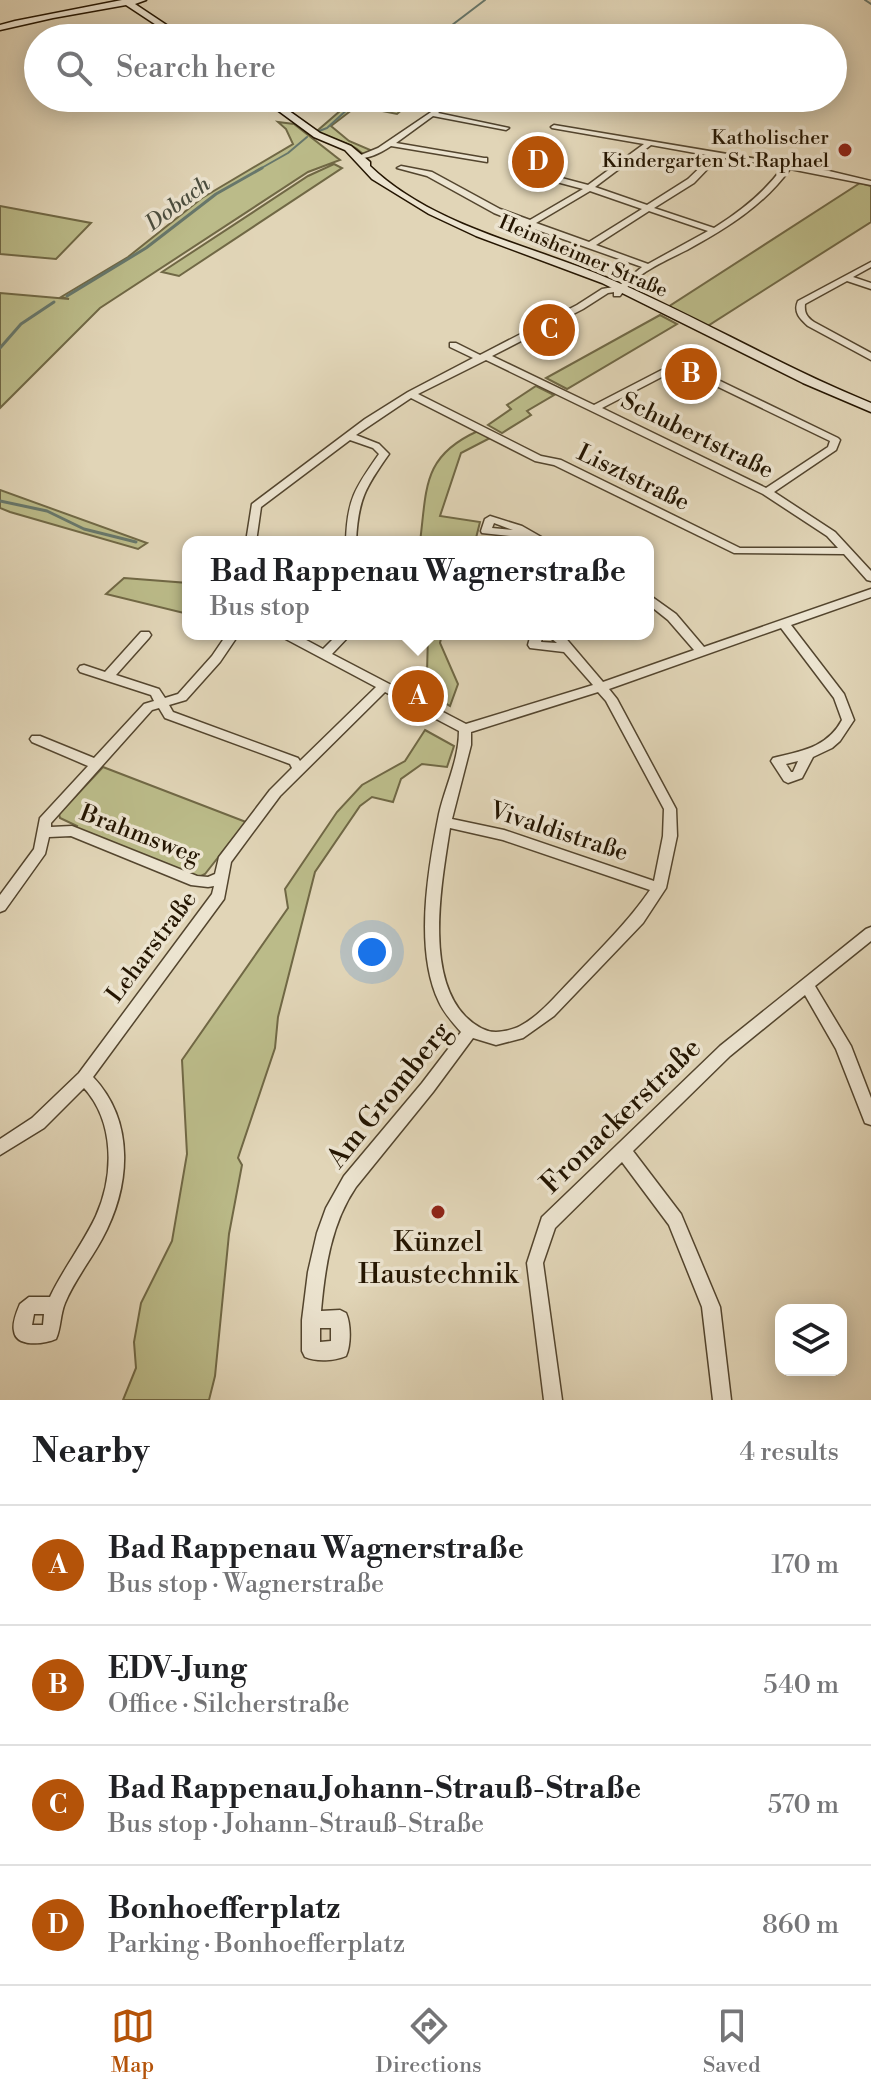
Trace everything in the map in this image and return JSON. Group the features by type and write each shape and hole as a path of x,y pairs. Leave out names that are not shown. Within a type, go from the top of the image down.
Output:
{"street":[{"path":"0,28 27,20 142,0"},
{"path":"126,2 150,0"},
{"path":"126,2 160,24"},
{"name":"Heinsheimer Straße","path":"285,112 317,135 348,148 360,157 360,164 393,189 456,224 620,288 790,375 871,408"},
{"path":"360,157 371,155 390,144 436,112"},
{"path":"434,114 506,128"},
{"path":"554,127 871,183"},
{"path":"529,224 589,188 650,143"},
{"path":"390,144 484,160"},
{"path":"534,173 552,156 541,153 522,170 589,188 715,231"},
{"path":"591,244 691,181 717,155"},
{"path":"252,536 256,506 349,436 411,394 587,303 615,295 649,267 715,231 759,201 777,184 787,167"},
{"path":"401,168 429,174 497,211 649,267"},
{"path":"871,264 801,303 800,312 811,324 871,357"},
{"path":"847,278 871,286"},
{"name":"Schubertstraße","path":"453,345 767,492 831,534 871,578"},
{"path":"593,409 679,364 835,440 833,448 767,492"},
{"name":"Lisztstraße","path":"411,394 538,459 557,462 738,551 847,551"},
{"path":"349,436 376,446 384,454 363,484 357,499 352,514 351,536"},
{"path":"298,640 465,729 601,687 871,593"},
{"path":"654,603 672,617 700,650"},
{"path":"784,624 840,697 848,720 836,739 807,756"},
{"path":"108,676 145,635"},
{"path":"0,906 40,850 45,821 148,707 182,697 229,640"},
{"path":"325,654 339,640"},
{"path":"535,640 534,645 568,648"},
{"name":"Am Gromberg","path":"311,1320 320,1258 342,1195 442,1071 470,1031 496,1039 523,1032 549,1012 638,919 659,888 670,836 670,809 601,687 559,640"},
{"path":"84,669 155,692 169,715 294,761 300,770"},
{"name":"Leharstraße","path":"0,1148 38,1123 84,1078 219,895 224,861 275,793 383,687"},
{"path":"465,729 465,745 445,822 434,886 432,929 435,964 445,1000 470,1031"},
{"path":"36,739 96,764"},
{"name":"Vivaldistraße","path":"445,822 504,835 659,888"},
{"name":"Brahmsweg","path":"43,832 59,829 72,831 196,881 208,882 221,878"},
{"name":"Fronackerstraße","path":"553,1400 535,1263 548,1223 725,1051 871,933"},
{"path":"807,985 843,1046 871,1118"},
{"path":"55,1305 103,1220 114,1184 116,1158 112,1119 106,1104 84,1078"},
{"path":"622,1150 675,1220 711,1307 722,1400"}],"green space":[{"path":"339,112 349,112 331,126 349,141 375,152 363,154 317,131"},
{"path":"278,122 294,124 340,160 308,172 100,308 0,408 0,293 69,299 61,297 128,257 202,198 293,144 286,129"},
{"path":"334,164 342,168 179,276 162,272 308,176"},
{"path":"860,183 871,186 871,222 706,327 668,307"},
{"path":"0,206 91,223 56,259 0,254"},
{"path":"660,315 677,324 567,389 546,378"},
{"path":"536,386 554,395 527,411 531,415 502,433 488,425 511,409 507,405"},
{"path":"478,431 492,437 461,453 440,516 480,522 476,536 421,536 431,476 446,451"},
{"path":"0,490 147,543 138,549 10,512 0,508"},
{"path":"124,578 182,583 182,613 106,594"},
{"path":"428,640 441,640 458,684 450,706 415,685 427,673"},
{"path":"425,730 454,746 447,767 422,764 401,779 393,802 372,797 360,806 315,872 278,1017 275,1048 238,1158 242,1165 229,1234 215,1376 209,1400 123,1400 136,1368 134,1342 141,1303 172,1241 187,1154 182,1060 288,908 285,889 337,812 362,785 405,761"},
{"path":"103,767 246,822 205,874 199,877 76,828 60,818 59,814"}],"waterway":[{"name":"Dobach","path":"453,24 485,0"},
{"path":"865,0 871,4"},
{"name":"Dobach","path":"319,131 345,112"},
{"name":"Dobach","path":"258,170 288,153 307,137"},
{"name":"Dobach","path":"67,296 146,248 216,194 262,168"},
{"name":"Dobach","path":"0,348 21,324 54,302"},
{"path":"0,501 47,511 84,529 136,542"}],"place":[{"name":"Katholischer Kindergarten St. Raphael","path":"845,150"},
{"name":"Bonhoefferplatz","path":"538,162"},
{"name":"Bad Rappenau Johann-Strauß-Straße","path":"549,330"},
{"name":"EDV-Jung","path":"691,374"},
{"name":"Bad Rappenau Wagnerstraße","path":"418,696"},
{"name":"Künzel Haustechnik","path":"438,1212"}]}
